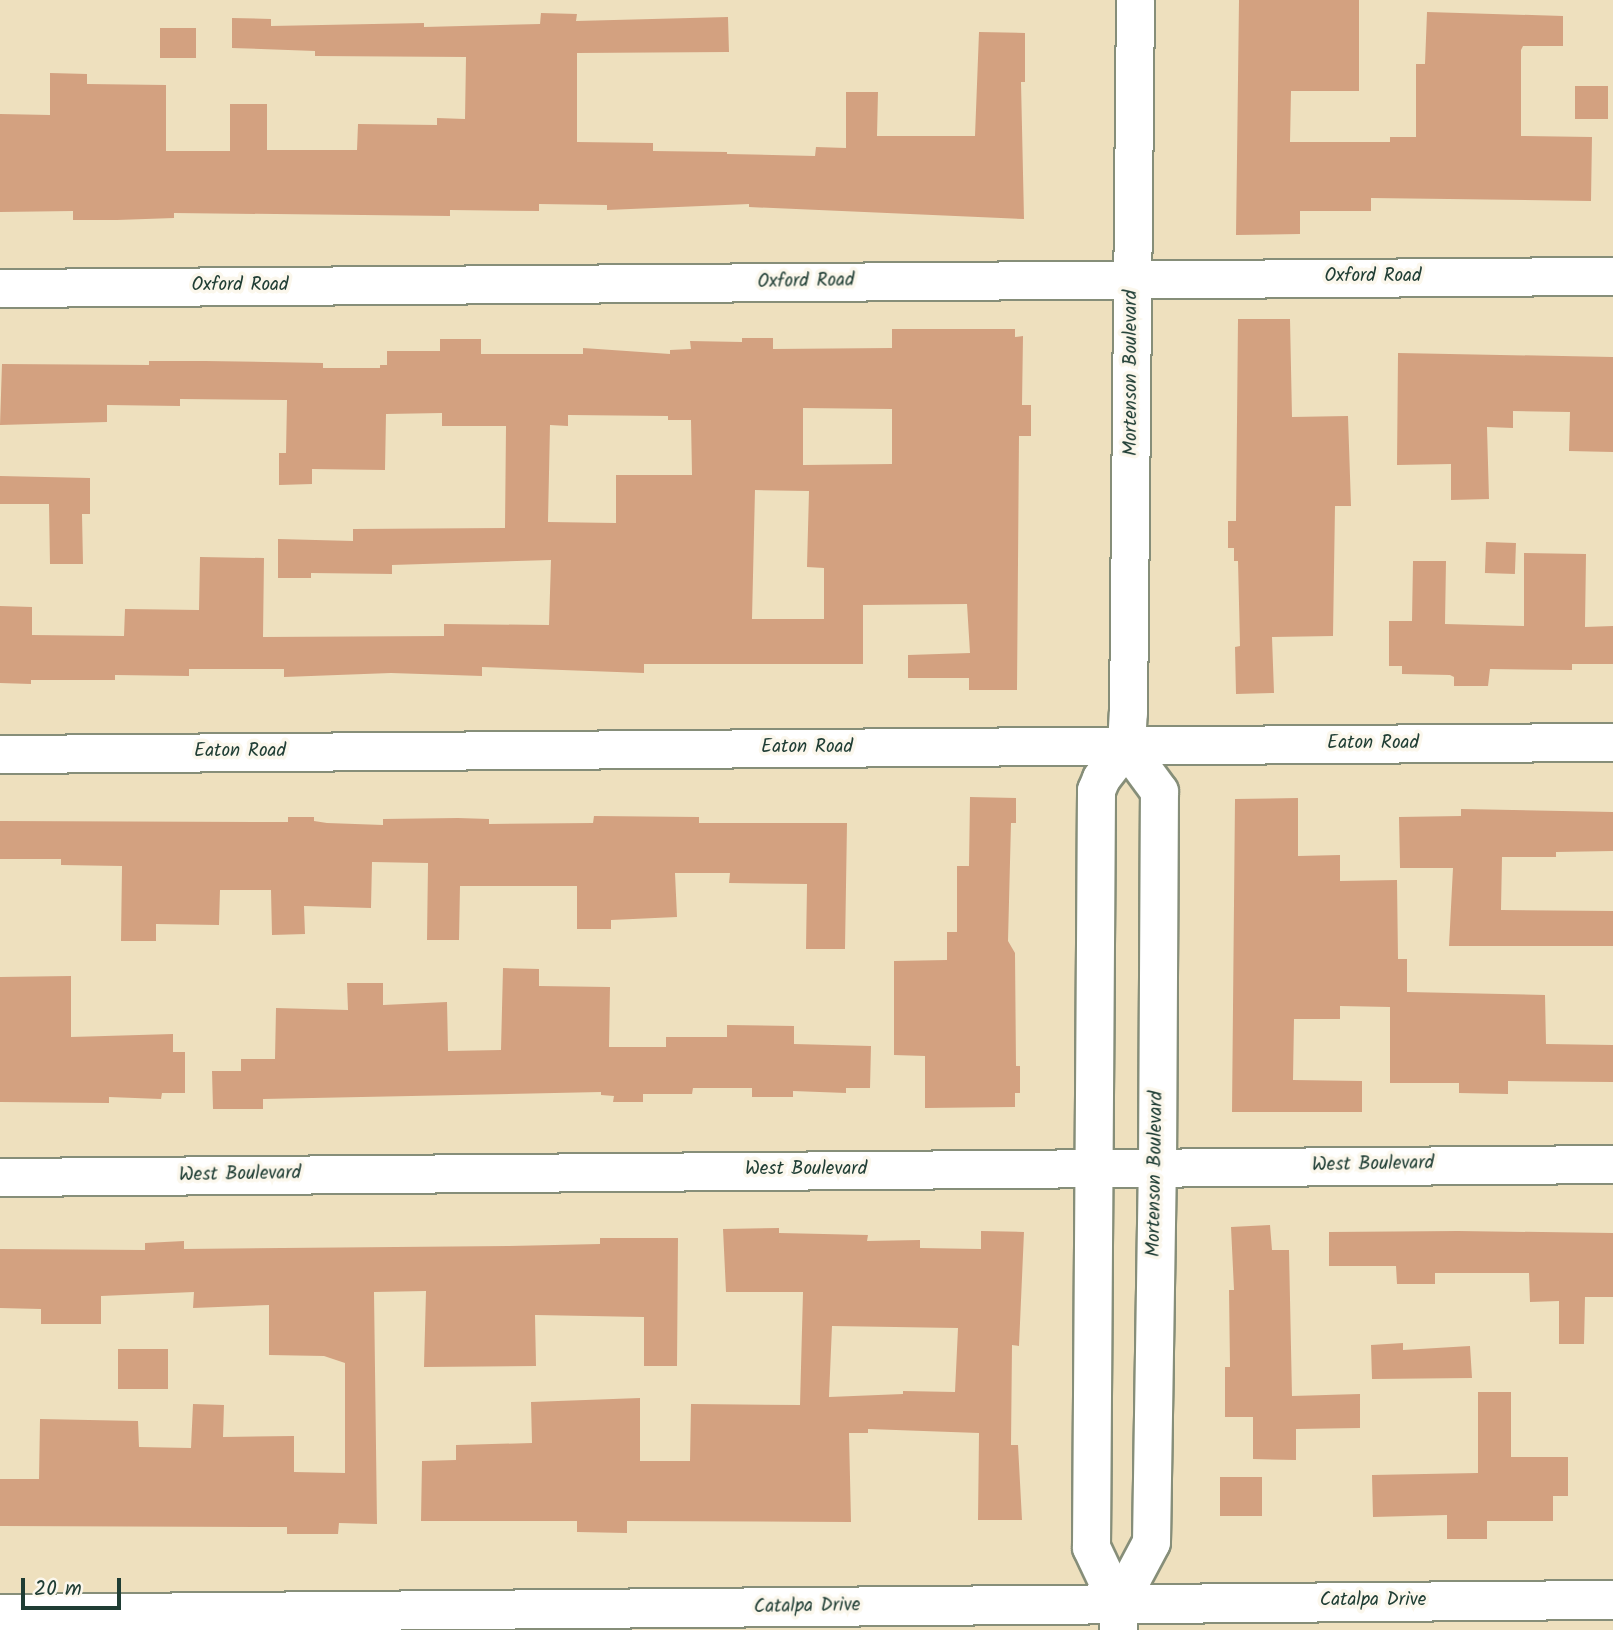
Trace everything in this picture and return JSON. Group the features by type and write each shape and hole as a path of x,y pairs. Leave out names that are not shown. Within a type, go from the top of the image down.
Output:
{"street":[{"name":"Mortenson Boulevard","path":"1118,1617 1151,1542 1157,1168 1159,791 1126,746 1135,0"},
{"name":"Oxford Road","path":"0,288 1613,276"},
{"name":"Eaton Road","path":"0,754 1613,742"},
{"path":"1118,1617 1094,1561 1091,1547 1096,790 1101,778 1126,746"},
{"name":"West Boulevard","path":"0,1177 1613,1164"},
{"name":"Catalpa Drive","path":"0,1614 1118,1617 1613,1600"}],"building":[{"path":"1239,0 1359,0 1359,91 1291,91 1290,142 1390,142 1390,137 1416,137 1416,64 1425,64 1427,12 1563,16 1563,46 1523,46 1521,50 1521,136 1592,137 1591,201 1371,198 1371,211 1300,211 1300,234 1236,235"},
{"path":"541,13 577,14 576,21 728,17 729,52 577,53 577,142 653,143 653,151 815,156 816,147 846,148 846,92 878,92 877,136 975,136 979,32 1025,33 1025,82 1021,82 1024,219 749,207 749,204 607,210 607,205 539,204 539,211 450,210 450,216 174,213 174,218 117,220 73,220 73,211 0,212 0,114 50,115 50,73 87,74 87,84 166,85 166,151 230,151 230,104 267,104 267,150 357,150 358,124 437,125 437,118 465,119 466,57 315,56 315,51 232,48 232,18 271,19 271,26 424,23 424,27 540,24"},
{"path":"160,28 196,28 196,58 160,58"},
{"path":"1575,86 1608,86 1608,119 1575,119"},
{"path":"1238,319 1290,319 1292,417 1348,416 1351,506 1335,506 1333,636 1272,637 1274,693 1236,694 1235,647 1240,646 1238,561 1234,561 1234,548 1228,548 1228,521 1236,521"},
{"path":"892,329 1015,329 1015,337 1023,336 1022,405 1031,405 1031,436 1019,436 1017,690 969,690 969,678 908,678 908,655 970,653 967,604 863,605 863,664 644,664 644,673 482,667 482,676 391,673 284,677 284,669 189,669 189,676 115,675 115,680 31,680 31,684 0,683 0,606 32,607 32,635 124,636 125,609 199,610 200,557 264,558 263,637 444,636 444,624 549,625 551,560 392,565 392,574 311,573 311,578 278,578 278,539 353,541 353,529 505,528 506,426 442,426 442,413 386,414 385,470 312,469 312,484 279,485 279,453 286,453 287,400 180,399 180,406 107,405 107,422 0,425 2,364 149,365 149,361 205,361 323,363 323,368 380,368 380,365 387,365 387,351 440,351 440,339 481,339 481,354 583,354 583,348 670,354 670,350 691,349 690,341 742,342 742,338 773,338 773,349 892,348","holes":["803,408 892,409 892,464 803,465","568,415 668,416 668,420 691,420 692,475 616,475 616,523 548,522 550,425 568,426","755,490 809,491 807,567 824,568 824,619 752,619"]},
{"path":"1398,353 1613,357 1613,452 1569,451 1570,412 1513,411 1513,428 1487,427 1489,499 1451,500 1451,464 1397,465"},
{"path":"0,476 90,478 90,514 82,514 83,564 50,564 49,504 0,504"},
{"path":"1486,542 1516,543 1515,574 1485,573"},
{"path":"1524,553 1586,554 1585,627 1613,626 1613,664 1572,664 1572,670 1490,669 1488,686 1454,686 1454,677 1450,675 1402,674 1402,666 1389,666 1389,621 1412,621 1413,561 1446,561 1445,624 1524,626"},
{"path":"970,797 1016,798 1016,823 1011,823 1008,941 1015,953 1016,1066 1020,1066 1020,1093 1015,1093 1015,1107 925,1108 925,1056 894,1055 894,961 947,960 947,932 957,932 957,866 969,866"},
{"path":"1298,798 1298,856 1340,855 1340,881 1397,880 1398,959 1407,959 1407,992 1545,995 1546,1044 1613,1045 1613,1082 1508,1081 1508,1094 1459,1093 1459,1083 1390,1083 1390,1007 1340,1006 1340,1019 1294,1019 1293,1080 1362,1081 1362,1112 1232,1112 1235,799"},
{"path":"1461,809 1613,812 1613,851 1556,852 1556,857 1502,857 1501,910 1613,911 1613,946 1449,946 1453,868 1400,868 1399,817 1461,816"},
{"path":"594,816 699,817 699,823 847,823 845,949 806,949 807,884 729,883 730,873 675,873 677,917 611,920 611,929 577,929 577,886 460,886 459,940 427,940 428,863 372,862 371,908 304,906 305,934 272,935 271,890 220,890 219,925 156,924 156,941 121,941 122,866 61,865 61,859 0,859 0,821 288,822 288,817 314,817 314,821 327,823 383,825 383,819 458,818 489,819 489,824 593,823"},
{"path":"503,968 539,969 539,986 610,987 609,1047 666,1047 666,1037 727,1037 727,1025 794,1026 794,1044 871,1046 870,1088 846,1088 846,1093 793,1091 793,1097 752,1097 752,1088 693,1088 692,1094 643,1094 643,1102 613,1102 614,1096 601,1095 601,1092 263,1099 263,1109 213,1109 212,1071 241,1071 241,1059 275,1059 276,1008 348,1010 347,983 383,983 383,1005 447,1002 448,1051 501,1050"},
{"path":"71,976 71,1037 173,1034 173,1052 185,1052 185,1093 162,1093 161,1099 109,1097 109,1103 0,1102 0,977"},
{"path":"1270,1225 1272,1250 1289,1250 1292,1396 1360,1394 1360,1428 1296,1429 1296,1460 1253,1459 1253,1417 1225,1417 1225,1367 1230,1367 1229,1290 1234,1290 1231,1227"},
{"path":"779,1228 779,1233 868,1235 867,1241 920,1240 920,1248 981,1249 981,1231 1024,1232 1019,1346 1012,1345 1011,1445 1018,1445 1022,1520 978,1520 979,1433 868,1429 868,1433 849,1433 851,1522 627,1521 627,1533 577,1532 577,1521 421,1521 422,1461 456,1460 456,1445 532,1443 531,1402 640,1398 640,1461 690,1461 691,1404 800,1405 803,1292 726,1292 723,1229","holes":["832,1326 958,1328 955,1392 903,1391 903,1394 829,1397"]},
{"path":"1329,1232 1613,1233 1613,1297 1585,1297 1584,1344 1559,1344 1559,1301 1530,1302 1529,1273 1435,1273 1435,1284 1397,1284 1396,1266 1329,1266"},
{"path":"600,1238 678,1238 677,1366 644,1366 644,1317 535,1315 536,1366 424,1367 426,1291 374,1292 377,1524 339,1523 338,1534 287,1534 287,1527 0,1526 0,1479 39,1479 40,1419 138,1421 139,1447 191,1448 193,1404 224,1405 223,1437 294,1436 294,1472 345,1473 345,1363 324,1356 269,1355 269,1305 193,1308 194,1292 101,1296 101,1324 41,1324 41,1309 0,1308 0,1249 145,1250 145,1243 184,1241 184,1249 509,1246 600,1244"},
{"path":"1403,1343 1403,1350 1470,1346 1472,1378 1372,1379 1371,1345"},
{"path":"118,1349 168,1349 168,1389 118,1389"},
{"path":"1478,1392 1511,1392 1511,1457 1568,1457 1568,1496 1553,1496 1553,1521 1487,1521 1487,1539 1447,1539 1447,1515 1373,1517 1372,1475 1478,1473"},
{"path":"1220,1477 1262,1477 1262,1516 1220,1516"}]}
